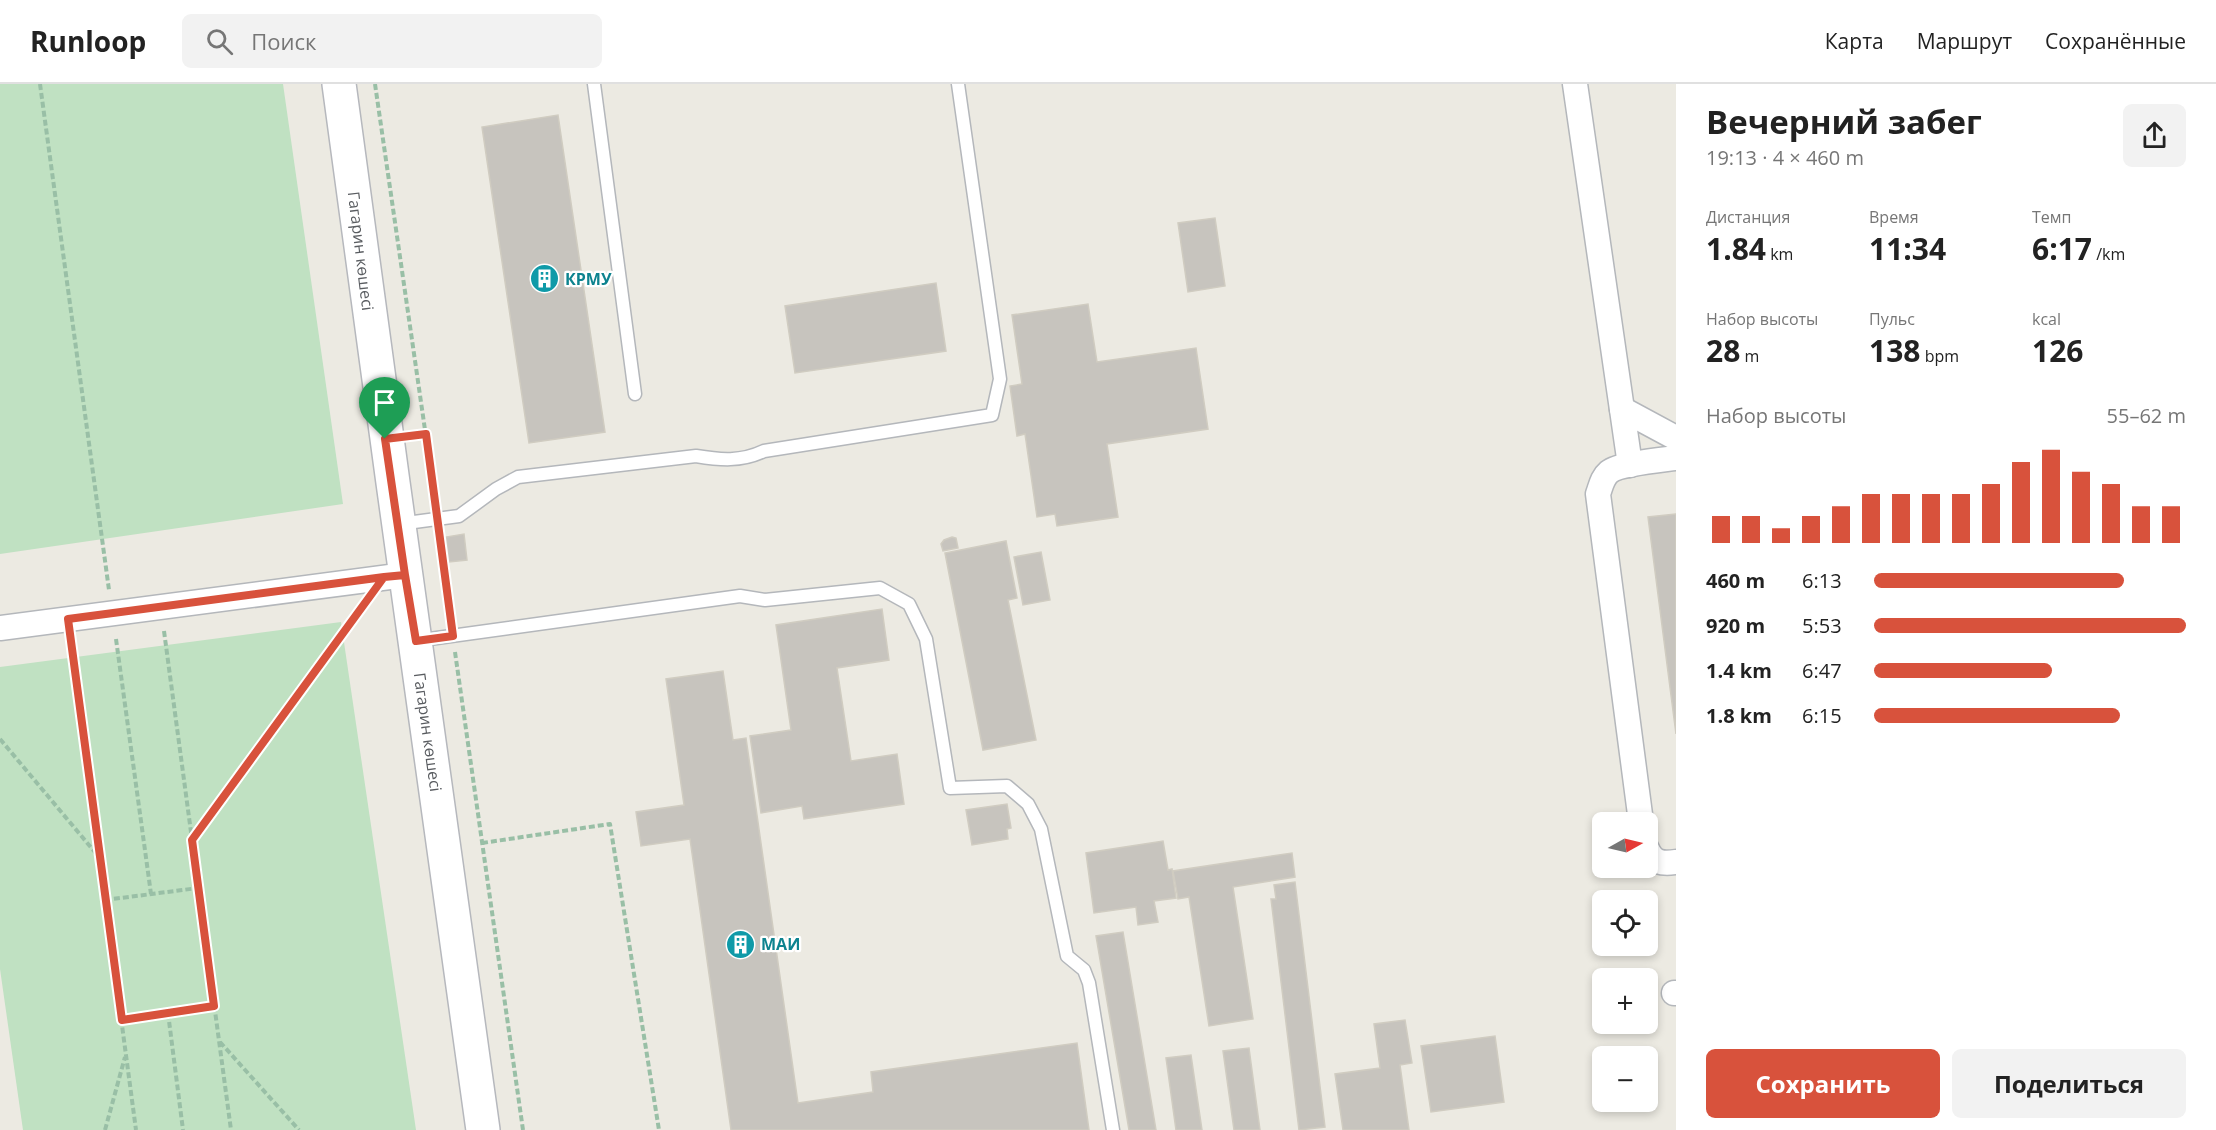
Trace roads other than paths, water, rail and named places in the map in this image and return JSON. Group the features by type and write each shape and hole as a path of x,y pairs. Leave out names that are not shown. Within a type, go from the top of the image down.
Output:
{"main road":[{"name":"Гагарин көшесі","path":"339,84 398,525 394,576 416,641 483,1130"}],"street":[{"path":"1575,84 1630,465"},
{"path":"1622,409 1676,438"},
{"path":"1640,812 1598,494 1602,480 1610,471 1630,465 1676,458"},
{"path":"0,628 394,576"},
{"path":"1658,861 1663,864 1676,862"}],"lane":[{"path":"594,84 635,394"},
{"path":"398,525 459,516 495,489 518,477 696,456 721,460 749,459 764,451 992,415 1000,379 958,84"},
{"path":"416,641 740,596 765,600 880,588 909,604 926,639 950,788 1007,786 1028,804 1041,829 1067,956 1084,970 1089,983 1113,1130"}],"place":[{"name":"КРМУ","path":"544,279"},
{"name":"МАИ","path":"740,944"}]}
